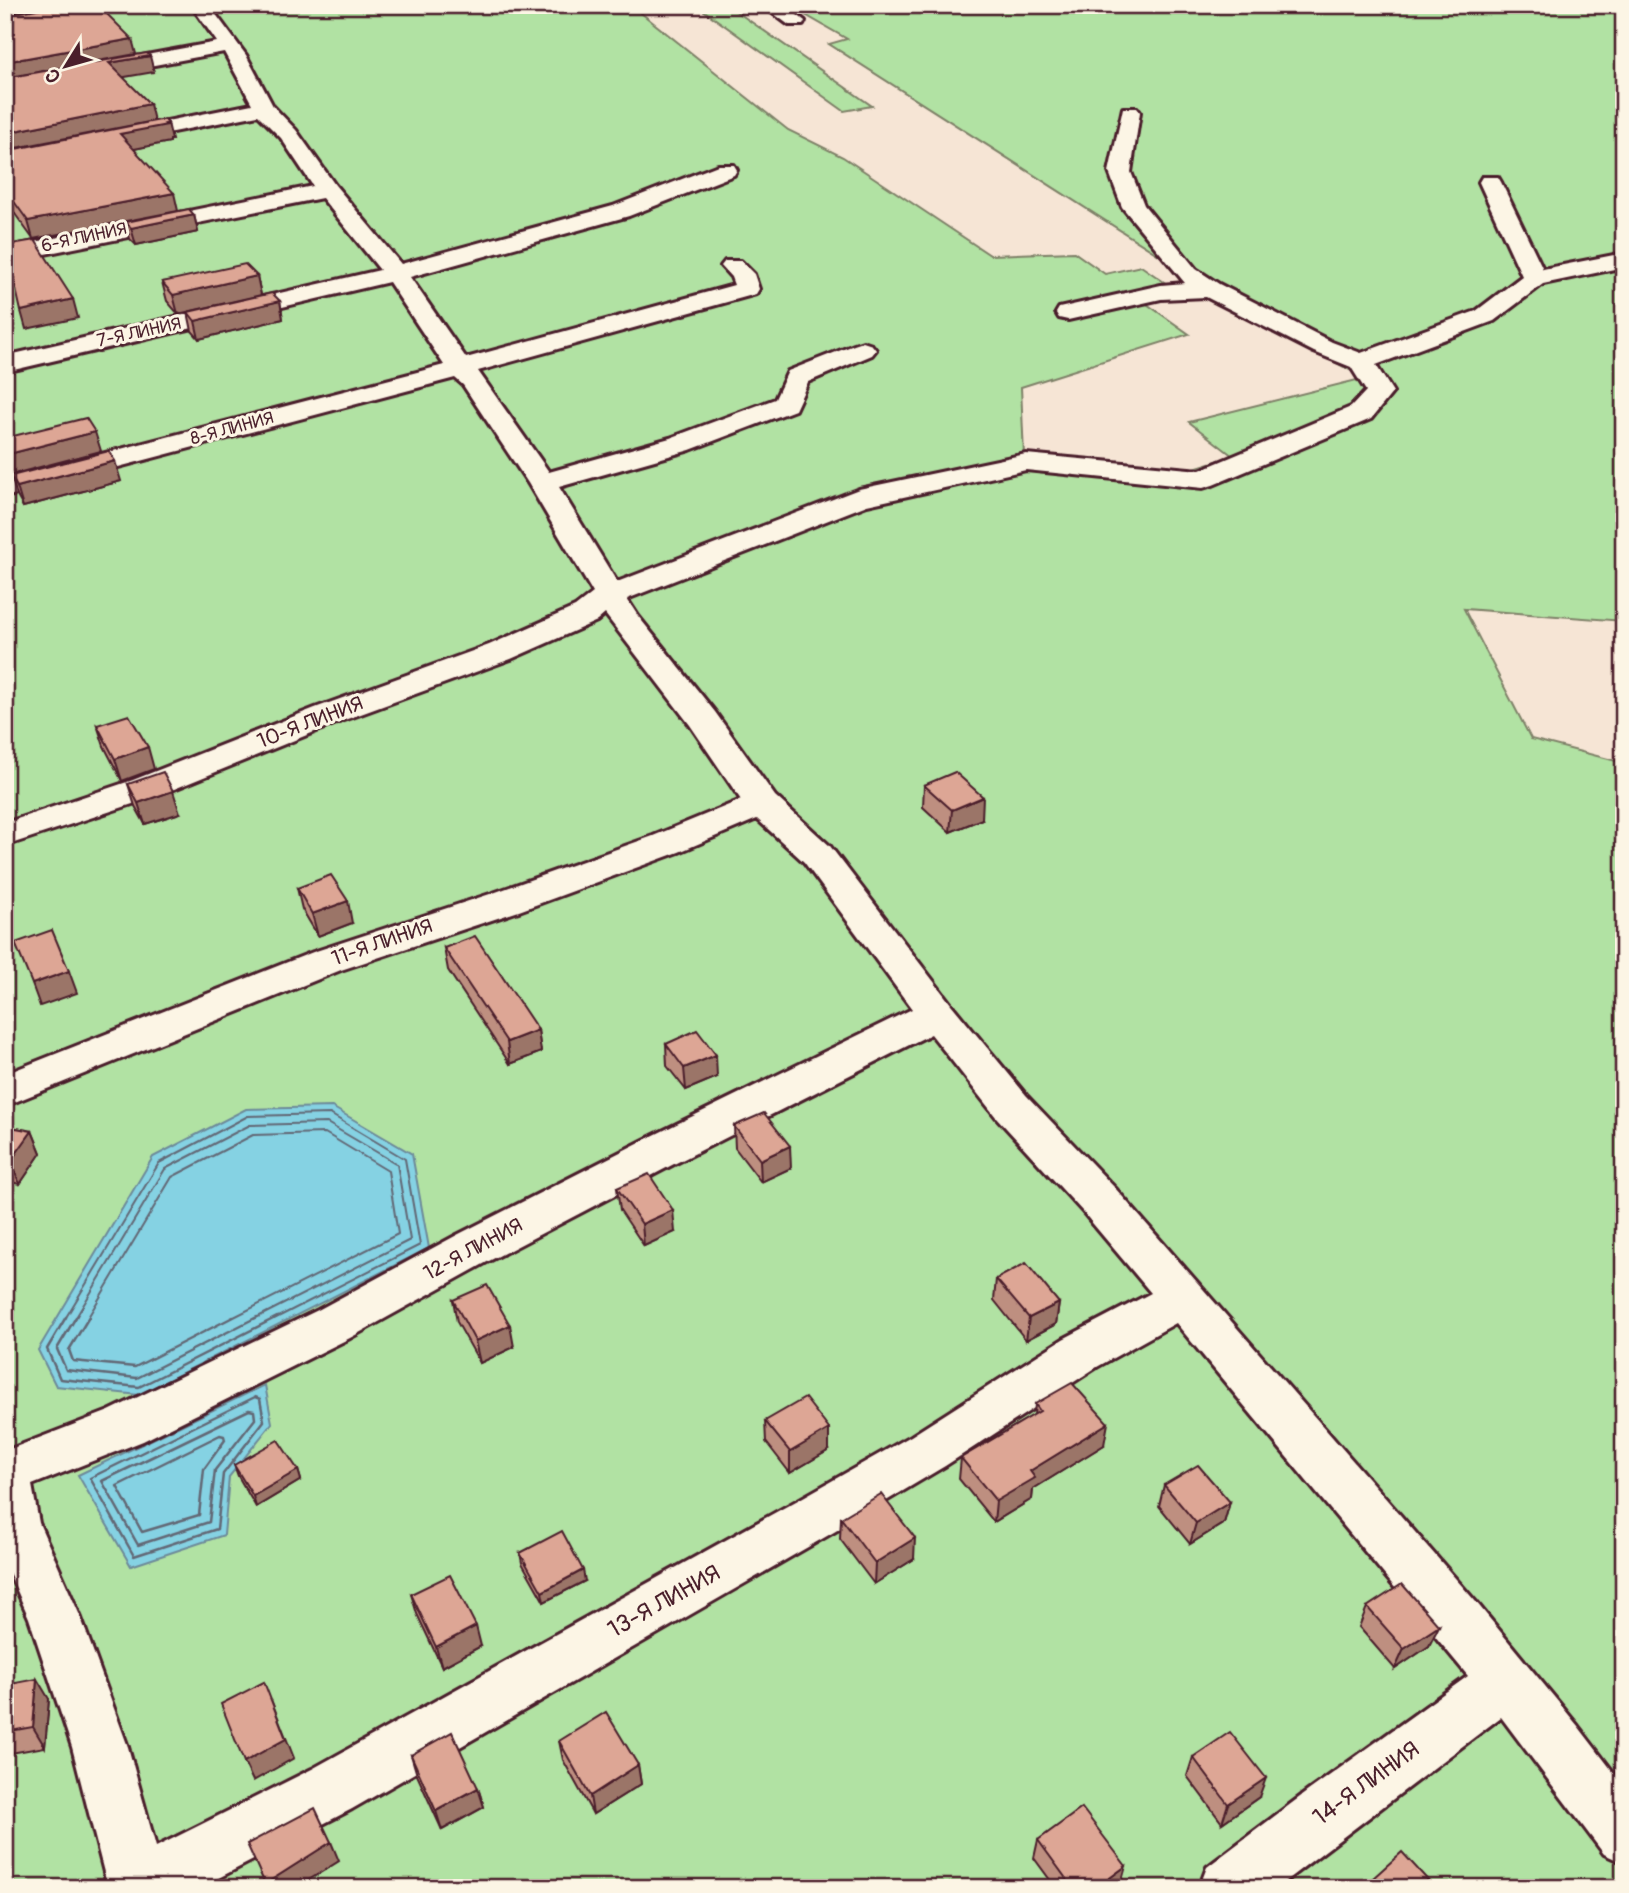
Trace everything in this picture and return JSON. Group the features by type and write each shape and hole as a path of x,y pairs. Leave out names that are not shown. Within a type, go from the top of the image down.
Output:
{"street":[{"path":"5,22 106,5"},
{"path":"200,5 262,101 263,108 296,143 327,190 396,274 460,369 474,380 542,483 608,596 703,719 762,804 817,855 937,1014 1011,1106 1099,1200 1506,1681 1624,1834"},
{"path":"771,5 796,21"},
{"path":"5,87 227,46"},
{"path":"97,142 263,108"},
{"path":"1130,113 1120,172 1133,207 1188,274 1210,289 1323,347 1361,362 1485,316 1535,278 1624,260"},
{"name":"7-Я ЛИНИЯ","path":"5,364 396,274 621,211 726,170"},
{"path":"1490,182 1535,278"},
{"name":"6-Я ЛИНИЯ","path":"5,255 211,211 327,190"},
{"name":"8-Я ЛИНИЯ","path":"5,488 460,369 497,356 646,319 747,289 742,274 733,266"},
{"path":"1068,313 1161,292 1210,289"},
{"path":"542,483 680,444 786,404 797,377 863,350"},
{"name":"10-Я ЛИНИЯ","path":"5,835 145,788 327,715 500,652 586,614 608,596 859,498 1026,462 1203,478 1361,413 1380,392 1361,362"},
{"name":"11-Я ЛИНИЯ","path":"5,1091 327,961 506,902 666,844 762,804"},
{"name":"12-Я ЛИНИЯ","path":"5,1473 126,1426 334,1324 622,1171 937,1014"},
{"name":"13-Я ЛИНИЯ","path":"138,1888 332,1789 816,1517 928,1451 1080,1353 1182,1298"},
{"path":"5,1473 14,1523 55,1618 95,1734 138,1888"},
{"name":"14-Я ЛИНИЯ","path":"1228,1888 1506,1681"}],"green space":[{"path":"5,5 631,5 788,130 843,157 990,255 1074,252 1105,274 1141,266 1180,293 1144,302 1189,334 1021,387 1024,456 1181,472 1233,456 1189,422 1365,378 1208,295 1176,266 829,44 847,39 788,5 1624,5 1624,621 1464,609 1531,739 1624,763 1624,1888 5,1888"},
{"path":"696,5 727,5 872,106 844,111"}],"water":[{"path":"332,1107 412,1154 429,1248 139,1395 56,1386 38,1350 153,1157 246,1109"},
{"path":"265,1385 272,1423 229,1477 224,1535 131,1566 78,1475"}],"building":[{"path":"58,5 98,5 132,39 5,62 5,15"},
{"path":"147,53 150,56 109,63 150,104 5,133 5,78"},
{"path":"165,119 167,125 120,134 174,193 28,221 5,189 5,151"},
{"path":"189,209 194,215 131,228 126,222"},
{"path":"35,240 73,299 21,311 6,245"},
{"path":"245,264 257,276 173,295 162,282"},
{"path":"272,293 280,301 195,321 188,312"},
{"path":"86,418 95,432 5,455 5,438"},
{"path":"109,451 115,461 17,487 11,476"},
{"path":"129,715 148,747 115,759 97,725"},
{"path":"163,772 173,791 138,803 128,784"},
{"path":"955,772 983,797 952,810 924,785"},
{"path":"331,875 348,901 312,914 297,888"},
{"path":"52,930 69,971 32,984 15,943"},
{"path":"475,936 538,1030 507,1042 444,948"},
{"path":"697,1030 716,1055 684,1068 666,1044"},
{"path":"764,1113 790,1146 760,1160 734,1126"},
{"path":"5,1126 32,1131 10,1162 5,1161"},
{"path":"649,1174 673,1210 642,1224 617,1188"},
{"path":"1026,1263 1059,1303 1029,1318 996,1279"},
{"path":"487,1285 510,1325 475,1341 453,1300"},
{"path":"1072,1383 1108,1423 1030,1471 1035,1478 996,1501 961,1458 1040,1411 1035,1404"},
{"path":"805,1398 829,1429 790,1452 765,1421"},
{"path":"278,1440 298,1470 253,1496 234,1465"},
{"path":"1198,1465 1230,1502 1196,1523 1164,1485"},
{"path":"881,1494 915,1538 875,1563 841,1518"},
{"path":"562,1531 583,1570 542,1592 520,1553"},
{"path":"450,1575 476,1626 436,1647 411,1594"},
{"path":"1402,1584 1439,1626 1404,1649 1367,1607"},
{"path":"37,1679 33,1727 5,1732 5,1685"},
{"path":"264,1682 286,1739 244,1762 221,1704"},
{"path":"606,1712 638,1765 590,1796 559,1741"},
{"path":"452,1732 478,1788 436,1811 411,1755"},
{"path":"1230,1732 1266,1778 1228,1804 1193,1757"},
{"path":"315,1808 331,1842 265,1884 247,1844"},
{"path":"1082,1808 1126,1866 1096,1888 1073,1888 1038,1840"},
{"path":"1402,1852 1435,1888 1363,1887"}]}
